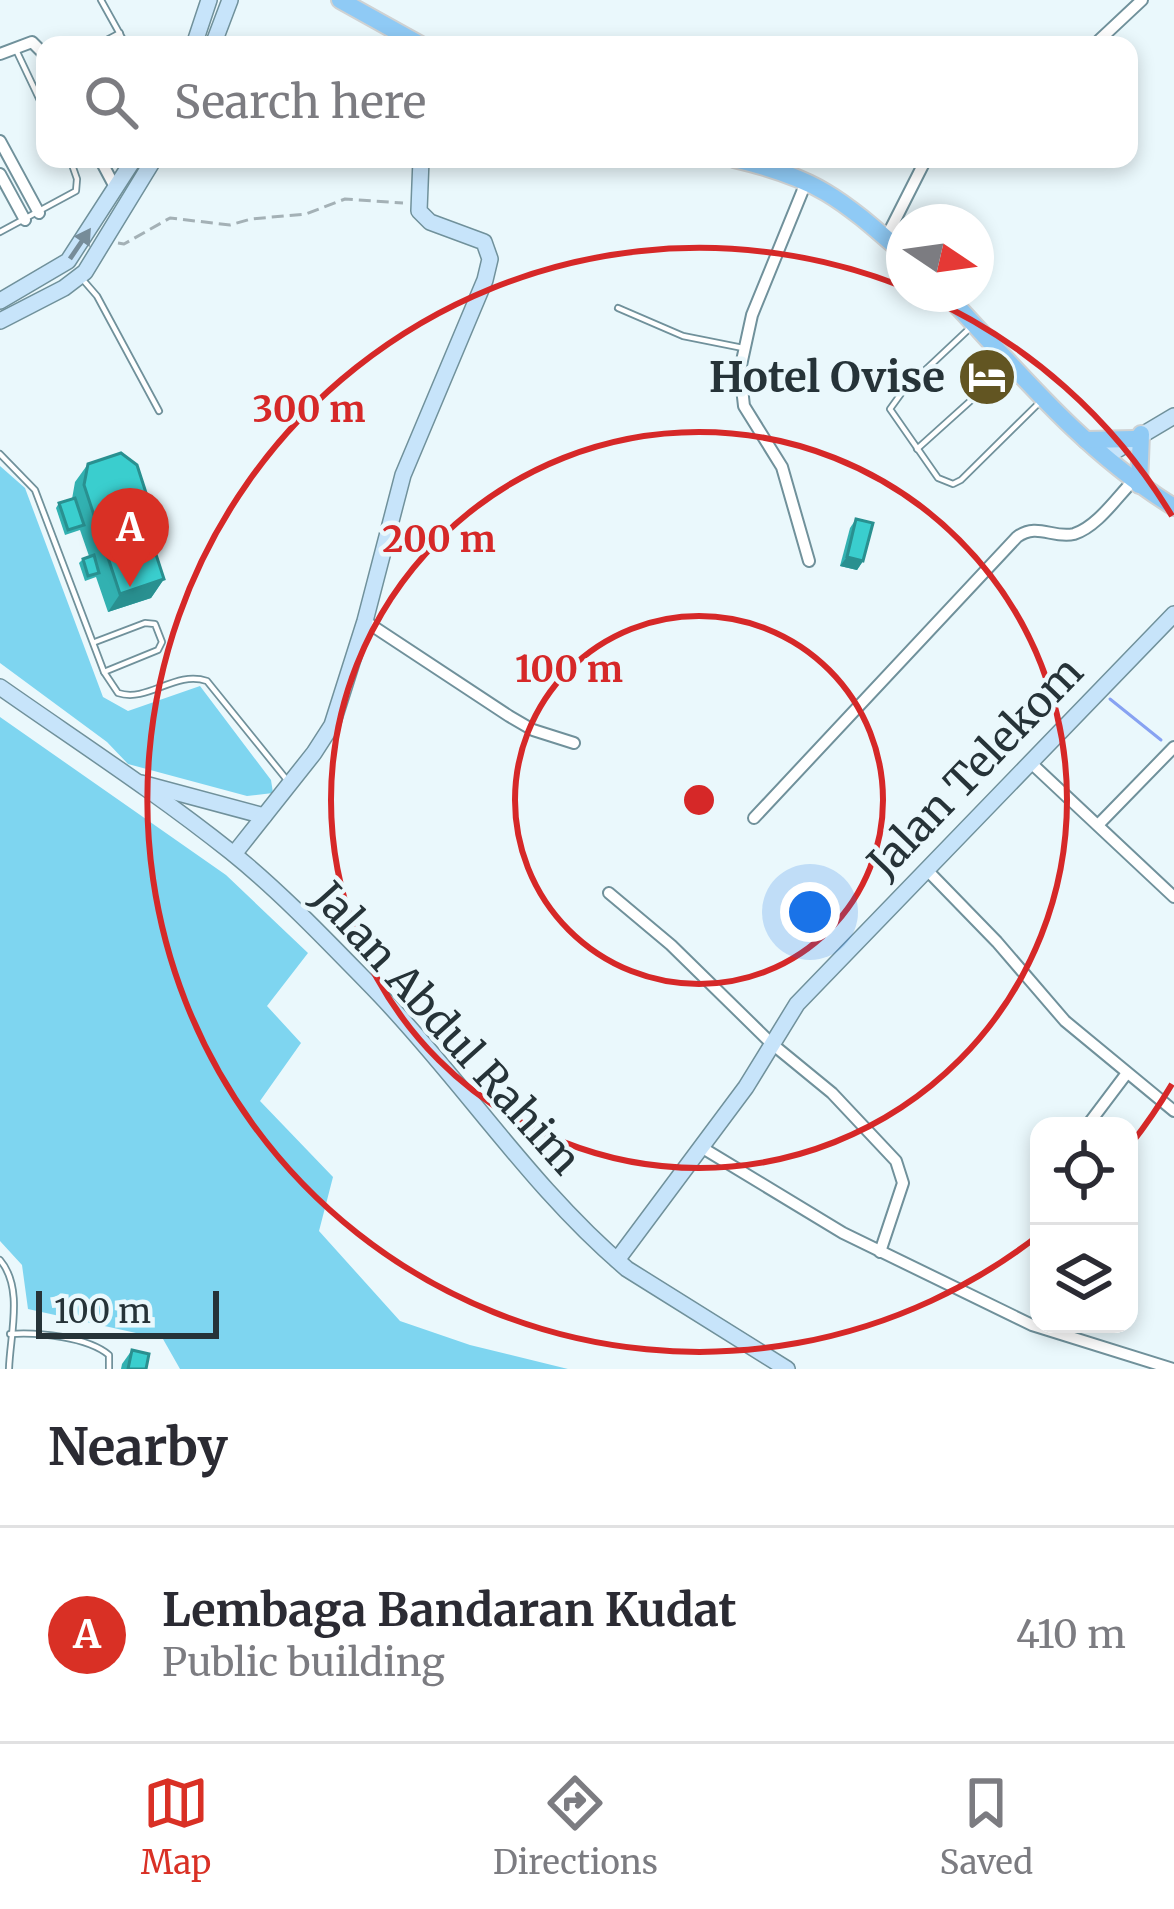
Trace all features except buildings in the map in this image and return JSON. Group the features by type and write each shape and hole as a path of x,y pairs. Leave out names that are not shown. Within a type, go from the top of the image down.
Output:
{"main road":[{"path":"340,0 405,36"},
{"path":"765,168 807,180 849,204 886,238"},
{"path":"963,312 1041,400 1136,483 1174,507"},
{"path":"1085,440 1137,437 1136,483"}],"street":[{"path":"197,36 209,0"},
{"path":"216,36 230,0"},
{"path":"1104,36 1142,0"},
{"path":"0,54 32,42 36,46"},
{"path":"0,141 39,213"},
{"path":"105,168 116,188"},
{"path":"0,302 68,261 128,168"},
{"path":"0,321 81,277 149,168"},
{"path":"234,854 332,725 403,475 490,259 484,242 430,222 417,204 420,168"},
{"path":"903,204 921,168"},
{"path":"0,174 25,220"},
{"path":"807,180 742,348 744,406 782,466 809,561"},
{"path":"1106,457 1174,416"},
{"path":"754,818 1017,536 1032,529 1076,533 1136,483"},
{"name":"Jalan Telekom","path":"617,1260 758,1069 797,1004 1174,614"},
{"path":"364,621 521,723 574,743"},
{"name":"Jalan Abdul Rahim","path":"0,686 234,854 381,996 549,1195 617,1260 787,1369"},
{"path":"1098,825 1174,747"},
{"path":"1030,762 1174,897"},
{"path":"132,781 264,816"},
{"path":"926,869 1055,1011 1174,1111"},
{"path":"609,892 683,956 771,1043 832,1093 901,1169 903,1183 880,1252"},
{"path":"1094,1117 1127,1073"},
{"path":"701,1147 880,1252 1032,1325 1173,1369"}],"lane":[{"path":"101,0 121,36"},
{"path":"114,36 119,33"},
{"path":"14,47 36,92"},
{"path":"0,232 76,191 73,168"},
{"path":"81,277 97,296 158,410"},
{"path":"618,308 683,336 742,348"},
{"path":"974,324 892,404 892,415 938,478 952,484 1041,400"},
{"path":"917,449 1009,366"},
{"path":"0,454 35,490 104,672 118,693 127,697 186,677 207,681 290,784"},
{"path":"93,642 145,623 155,624 160,632 158,650 104,672"},
{"path":"0,1260 14,1286 8,1369"},
{"path":"10,1334 99,1348 109,1355 109,1369"}],"path":[{"path":"107,240 124,244 170,218 239,224 305,214 345,199 417,204"}],"shaded area":[{"path":"0,466 25,488 103,697 128,711 200,686 271,780 273,793 247,796 128,764 107,742 0,663"},
{"path":"0,717 226,875 308,953 267,1006 301,1043 260,1101 333,1177 319,1231 400,1321 470,1345 568,1369 180,1369 163,1339 28,1309 22,1265 0,1241"}],"waterway":[{"path":"1110,699 1161,740"}],"place":[{"name":"Hotel Ovise","path":"987,377"},
{"name":"Lembaga Bandaran Kudat","path":"130,587"}]}
